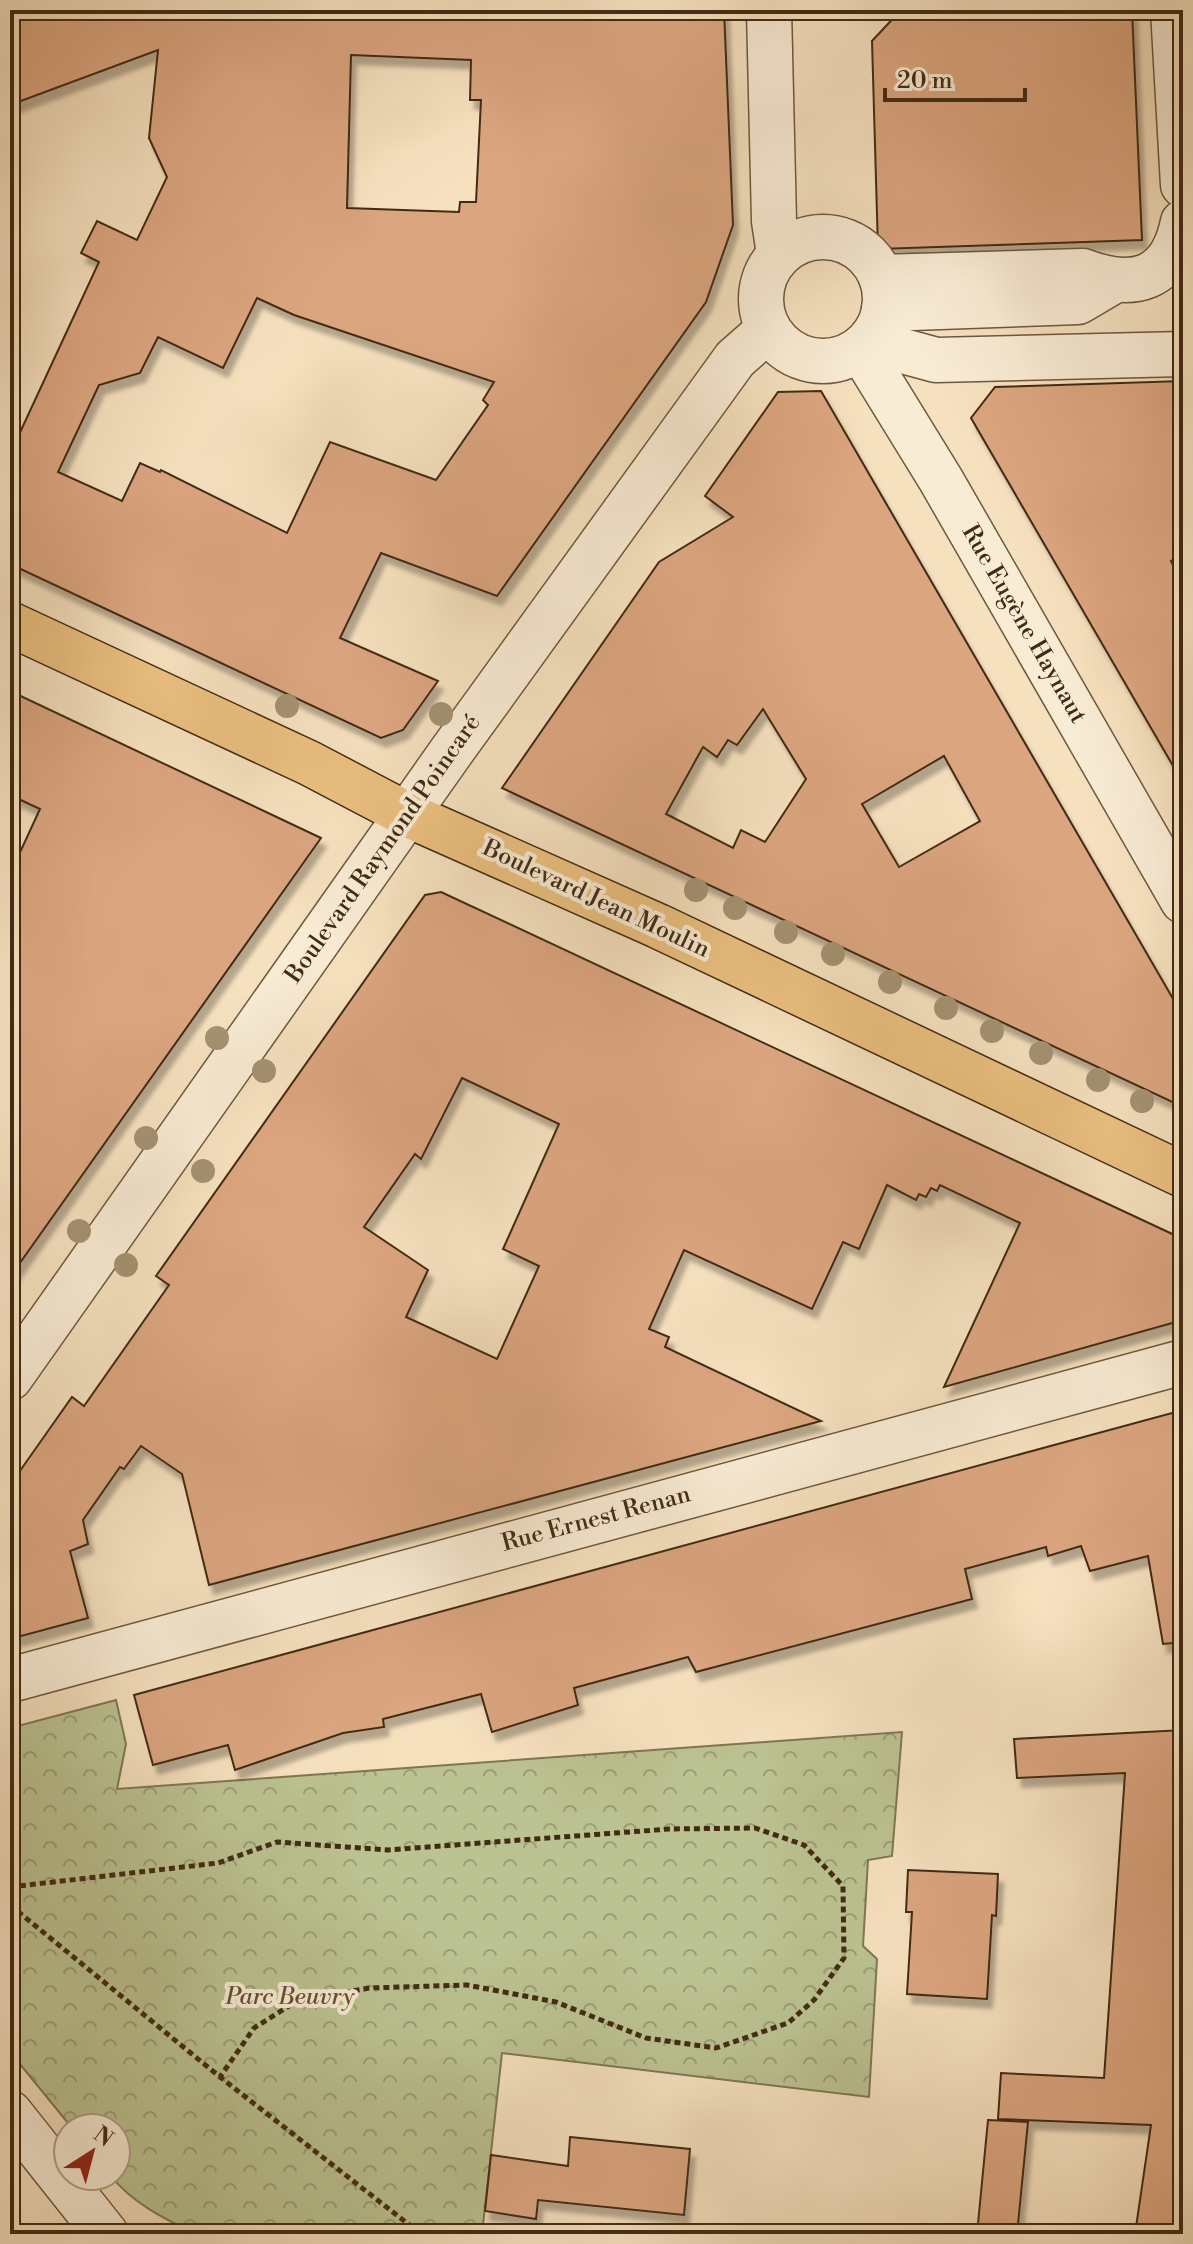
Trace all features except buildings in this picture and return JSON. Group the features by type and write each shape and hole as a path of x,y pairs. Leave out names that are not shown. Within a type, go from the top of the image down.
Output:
{"main road":[{"name":"Boulevard Jean Moulin","path":"10,624 309,763 408,815 658,926 1183,1174"}],"street":[{"path":"769,10 774,221 779,254"},
{"path":"1173,10 1183,185"},
{"path":"1183,222 1179,243 1167,261 1147,277 1083,271 874,319 828,362 810,361 779,344 768,330 761,311 760,290 767,271 779,254 797,241 820,236 842,239 862,250 874,319 936,360 1183,354"},
{"name":"Rue Eugène Haynaut","path":"874,319 941,480 1183,901"},
{"name":"Boulevard Raymond Poincaré","path":"10,1378 735,359 768,330"},
{"name":"Rue Ernest Renan","path":"10,1680 1183,1362"},
{"path":"10,2113 106,2234"}],"path":[{"path":"10,1887 218,1863 277,1842 388,1850 669,1829 755,1828 804,1845 843,1886 844,1958 814,2000 788,2023 716,2048 646,2038 556,2002 467,1985 369,1988 297,2001 254,2028 220,2077"},
{"path":"10,1905 220,2077 421,2234"}],"green space":[{"name":"Parc Beuvry","path":"116,1700 126,1744 117,1789 902,1732 892,1856 868,1860 863,1946 877,1959 869,2097 502,2053 482,2234 195,2234 150,2210 126,2192 132,2192 132,2112 59,2112 10,2052 10,1728"}]}
